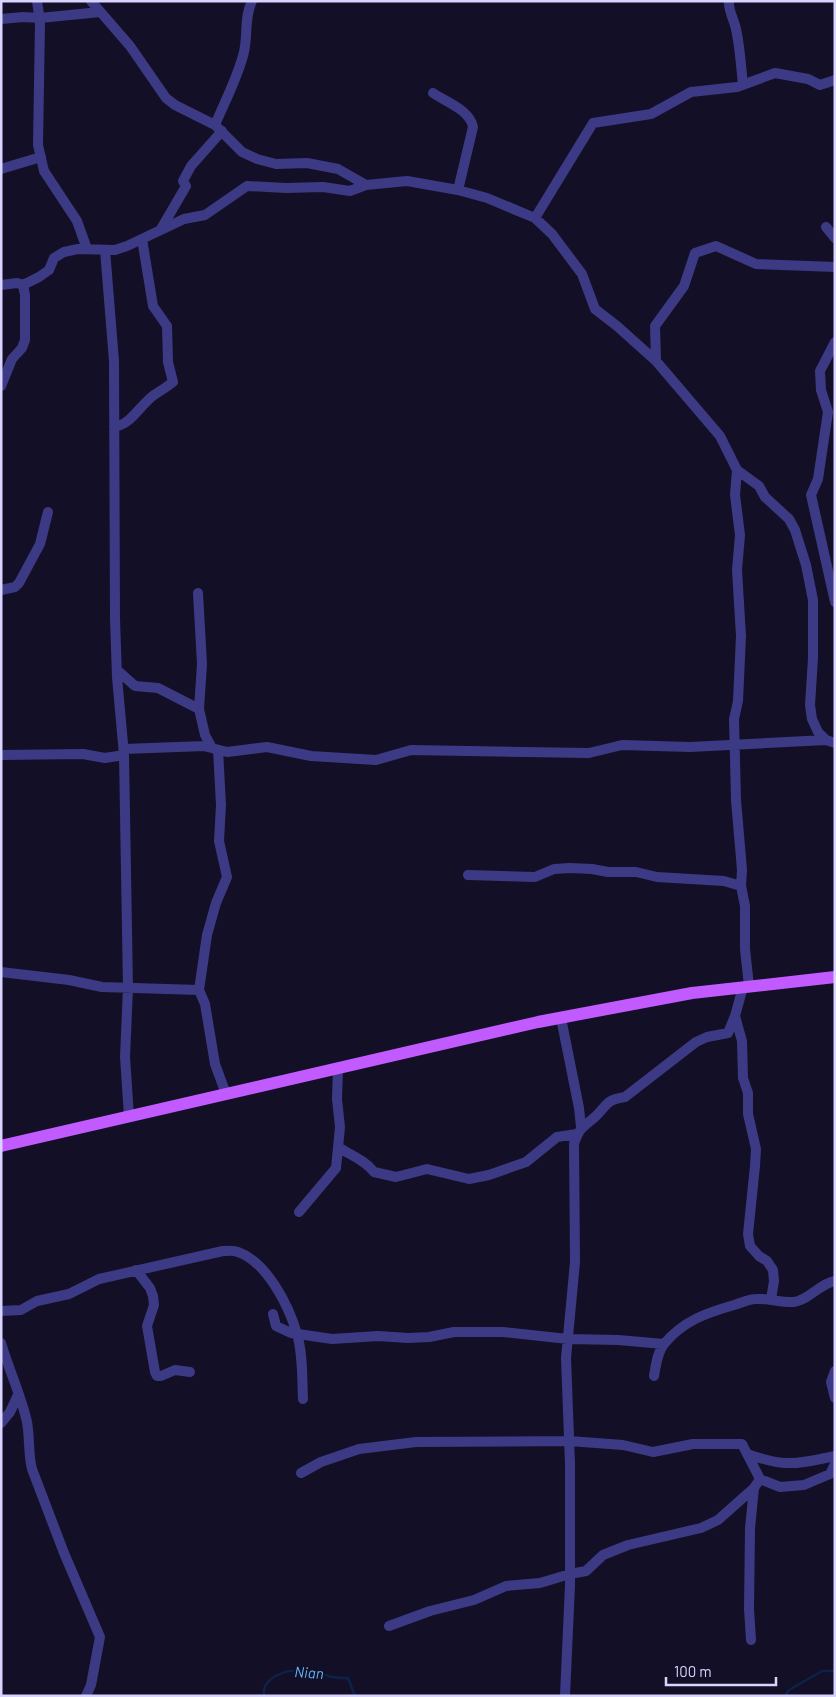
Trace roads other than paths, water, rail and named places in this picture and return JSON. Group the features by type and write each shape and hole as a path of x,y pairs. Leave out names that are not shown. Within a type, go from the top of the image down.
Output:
{"main road":[{"path":"1,1146 561,1018 692,993 835,977"}],"street":[{"path":"37,1 40,18 38,146 44,171 76,221 87,249"},
{"path":"91,1 130,46 166,98 175,105 218,128 242,152 257,159 276,164 307,163 338,169 366,185"},
{"path":"161,229 186,186 183,182 190,166 218,128 245,48 247,18 252,1"},
{"path":"729,1 728,7 735,26 739,48 743,85"},
{"path":"1,19 40,18 100,12"},
{"path":"535,218 593,123 651,114 691,92 737,88 775,73 808,79 820,85 835,80"},
{"path":"433,94 472,120 473,126 458,190"},
{"path":"1,169 41,157"},
{"path":"1,285 23,285 49,270 54,258 64,252 78,249 115,250 184,219 205,215 247,186 323,187 350,191 366,185 407,181 458,190 487,198 535,218 552,234 582,274 595,309 656,361 720,436 737,470 759,486 765,497 789,518 795,530 806,565 813,600 813,658 810,705 812,719 818,732 830,741"},
{"path":"826,227 835,238"},
{"path":"114,427 123,425 152,396 173,382 168,362 167,326 154,306 142,239"},
{"path":"656,361 655,326 684,286 695,253 716,246 756,264 835,267"},
{"path":"104,250 114,361 116,670 124,752 128,988 125,1057 129,1116"},
{"path":"1,386 12,358 22,348 25,340 25,295 23,285"},
{"path":"835,342 820,371 820,390 828,412 818,479 811,495 835,602"},
{"path":"338,1147 368,1164 374,1172 396,1177 427,1169 469,1179 489,1175 526,1162 557,1138 579,1131 597,1115 604,1105 614,1098 625,1097 696,1042 707,1037 728,1033 746,987 744,906 736,800 734,719 738,701 741,636 736,570 740,535 735,495 737,470"},
{"path":"1,590 15,588 19,583 40,544 48,512"},
{"path":"198,593 202,664 199,709 205,734 215,749 221,806 219,841 227,878 216,903 208,935 199,990 205,1004 215,1064 226,1094"},
{"path":"116,670 135,686 158,688 199,709"},
{"path":"1,755 83,754 105,758 124,752 204,746 227,752 267,747 311,756 376,760 411,750 590,753 622,745 690,747 830,741"},
{"path":"468,875 535,877 554,869 570,868 608,872 636,872 657,877 724,881 741,886"},
{"path":"1,972 102,986 199,990"},
{"path":"735,1016 742,1041 743,1078 748,1093 748,1114 756,1149 756,1166 748,1234 750,1246 759,1256 767,1261 773,1270 774,1281 771,1299"},
{"path":"561,1018 579,1108 579,1131 574,1144 573,1158 575,1262 566,1358 570,1574 565,1696"},
{"path":"298,1212 336,1168 339,1153 340,1127 337,1099 338,1068"},
{"path":"1,1311 21,1310 36,1301 69,1294 99,1279 222,1251 237,1252 249,1258 269,1275 284,1302 297,1334 301,1360 303,1399"},
{"path":"136,1270 154,1296 154,1305 147,1326 157,1376 175,1370 190,1372"},
{"path":"654,1376 658,1354 664,1344 688,1323 703,1314 754,1299 796,1302 819,1287 835,1281"},
{"path":"273,1314 276,1326 297,1334 332,1339 378,1336 408,1338 429,1337 454,1332 503,1332 568,1339 618,1340 664,1344"},
{"path":"1,1343 27,1426 29,1457 32,1469 71,1571 100,1638 91,1685 86,1696"},
{"path":"835,1370 831,1382 835,1398"},
{"path":"1,1423 10,1412 18,1395"},
{"path":"301,1473 321,1462 359,1449 416,1442 569,1441 623,1445 653,1452 693,1444 742,1444 760,1479 780,1487 804,1485 830,1474 835,1464"},
{"path":"747,1454 786,1463 808,1462 835,1456"},
{"path":"389,1626 430,1611 474,1600 506,1586 540,1583 570,1574 586,1572 604,1555 628,1545 700,1528 718,1520 754,1488 760,1479"},
{"path":"751,1640 749,1609 750,1536 754,1488"}],"waterway":[{"name":"Nian","path":"264,1696 265,1686 271,1679 288,1671 302,1670 315,1671 333,1677 348,1678 355,1696"},
{"name":"Nian","path":"785,1696 789,1690 822,1671 835,1671"}]}
